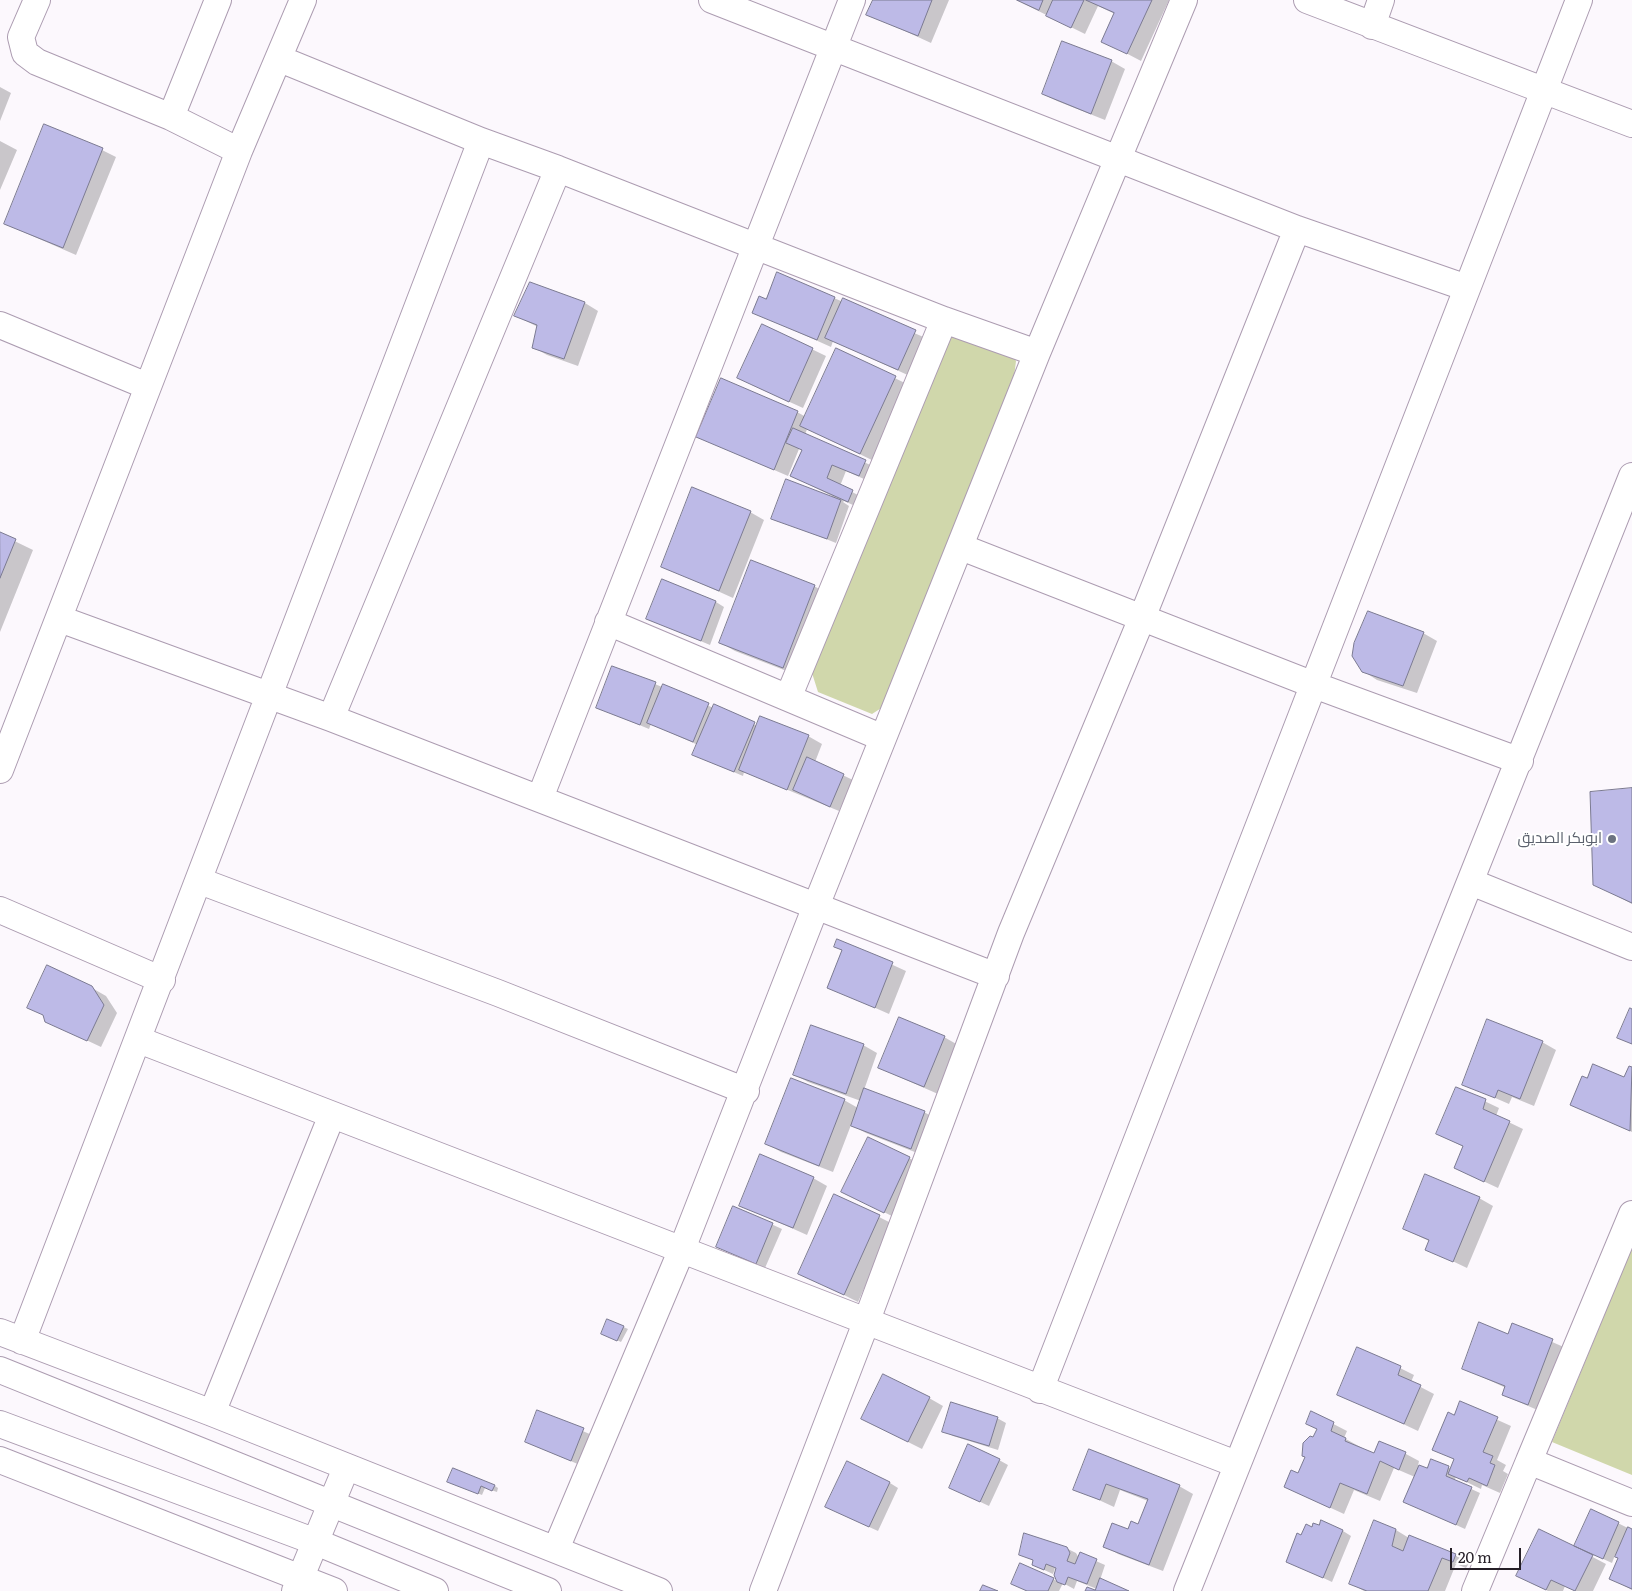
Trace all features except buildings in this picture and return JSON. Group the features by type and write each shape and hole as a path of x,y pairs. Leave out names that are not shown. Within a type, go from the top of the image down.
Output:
{"street":[{"path":"37,0 21,37 25,53 37,62 171,118 239,151"},
{"path":"171,118 218,0"},
{"path":"0,770 60,620 147,386 239,151 280,59 303,0"},
{"path":"712,0 1297,229 1467,288"},
{"path":"540,798 852,0"},
{"path":"556,1549 682,1249 746,1091 816,906 1037,353 1116,158 1184,0"},
{"path":"1307,0 1632,124"},
{"path":"1372,26 1381,0"},
{"path":"1040,1390 1579,0"},
{"path":"280,59 481,141 558,169 944,320 1037,353"},
{"path":"481,141 267,696 200,881 139,1040 11,1337 212,1413 346,1468 659,1591"},
{"path":"331,718 558,169"},
{"path":"763,1591 867,1320 1011,933 1142,618 1297,229"},
{"path":"788,698 944,320"},
{"path":"0,325 147,386"},
{"path":"1195,1588 1236,1464 1520,761 1632,476"},
{"path":"961,547 1314,685 1520,761"},
{"path":"60,620 331,718 996,976"},
{"path":"608,622 883,738"},
{"path":"200,881 498,993 746,1091"},
{"path":"1471,882 1632,947"},
{"path":"0,910 162,980"},
{"path":"139,1040 332,1116 867,1320 1040,1390 1236,1464"},
{"path":"212,1413 332,1116"},
{"path":"1475,1591 1632,1214"},
{"path":"0,1370 548,1591"},
{"path":"0,1424 316,1542 435,1591"},
{"path":"0,1460 298,1584 334,1591"},
{"path":"1529,1461 1632,1503"},
{"path":"298,1584 346,1468"}],"green space":[{"path":"945,335 1008,349 1016,361 1013,385 886,705 872,714 818,692 812,673"},
{"path":"1632,1248 1632,1475 1552,1442"}],"place":[{"name":"ابوبكر الصديق","path":"1612,839"}]}
